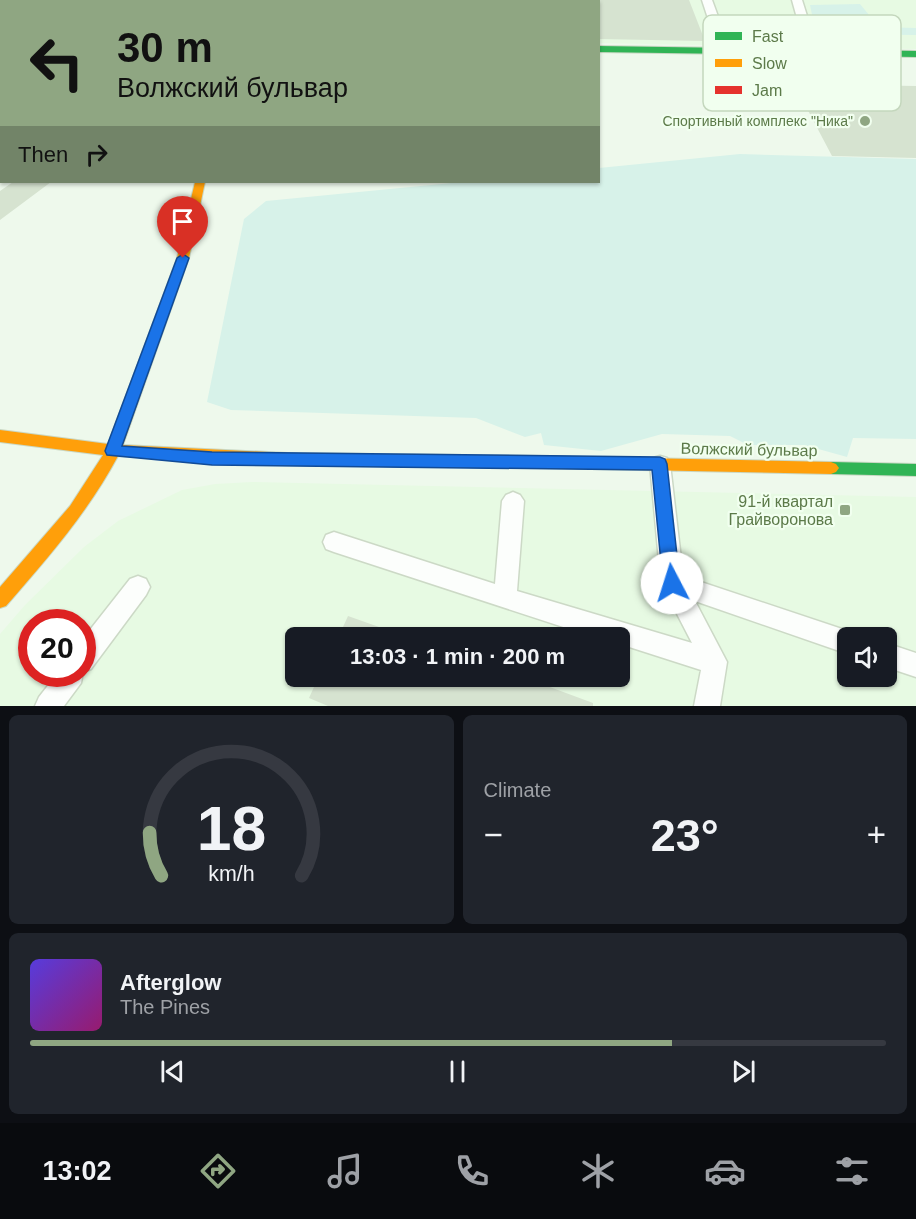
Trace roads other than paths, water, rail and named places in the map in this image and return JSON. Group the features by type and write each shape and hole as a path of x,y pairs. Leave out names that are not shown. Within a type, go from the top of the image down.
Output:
{"main road":[{"path":"600,49 703,51"},
{"path":"0,600 78,511 98,481 113,451 183,258 200,183"},
{"name":"Волжский бульвар","path":"0,436 113,451 212,459 660,464 916,470"}],"lane":[{"path":"707,0 712,15"},
{"path":"797,0 801,15"},
{"path":"660,464 672,583 716,662 707,706"},
{"path":"505,598 513,501"},
{"path":"334,542 505,598 716,662"},
{"path":"672,583 837,638"},
{"path":"96,642 138,587"},
{"path":"897,659 916,665"},
{"path":"48,706 62,687"}],"place":[{"name":"Спортивный комплекс \"Ника\"","path":"865,121"},
{"name":"91-й квартал Грайворонова","path":"845,510"}]}
